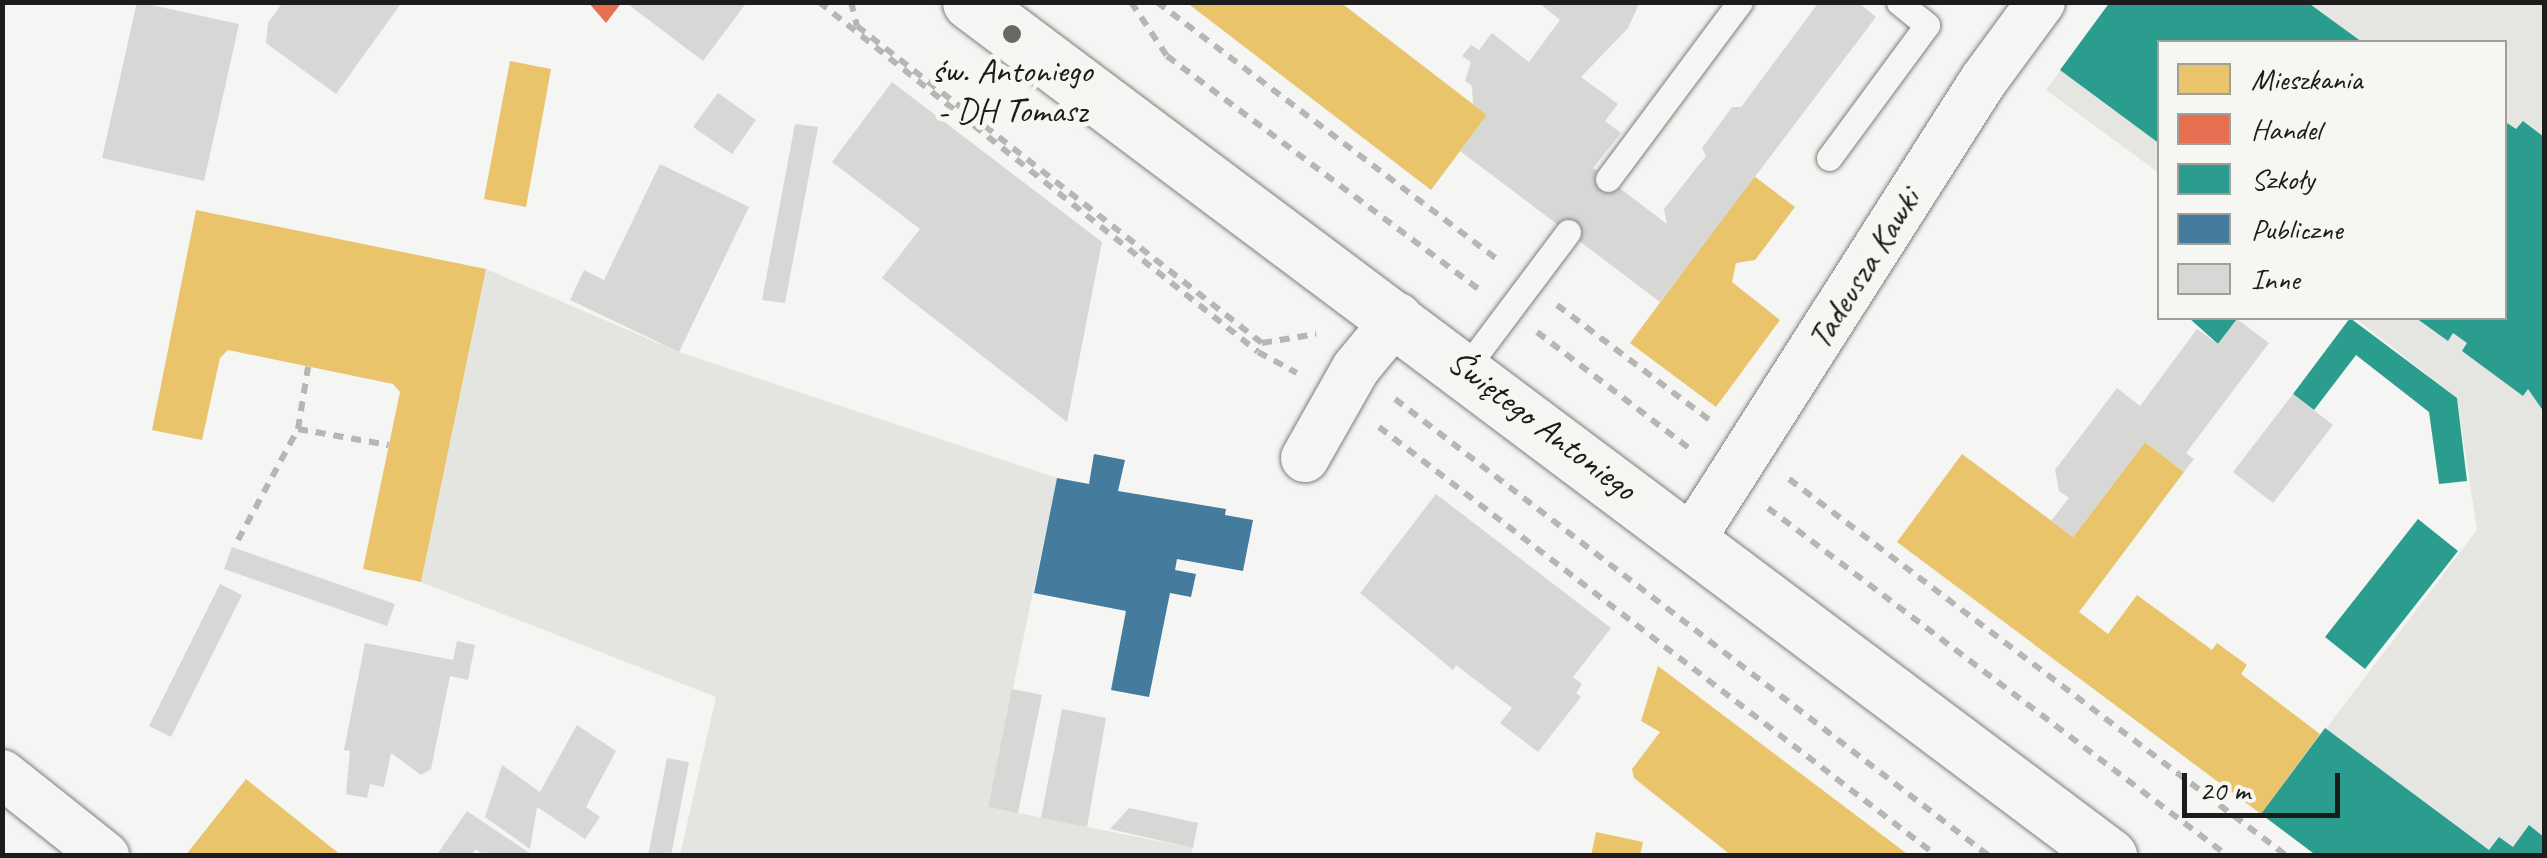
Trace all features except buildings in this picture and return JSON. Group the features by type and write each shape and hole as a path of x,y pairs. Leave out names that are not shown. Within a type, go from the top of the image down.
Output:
{"street":[{"name":"Świętego Antoniego","path":"970,2 1398,317 2110,856"},
{"name":"Tadeusza Kawki","path":"1692,538 1983,81 2041,2"},
{"path":"1305,458 1356,368 1398,317"},
{"path":"3,774 105,856"}],"lane":[{"path":"1608,179 1740,2"},
{"path":"1829,158 1927,25 1898,2"},
{"path":"1466,368 1568,232"}],"path":[{"path":"851,2 857,26 1262,343 1313,331 1989,856"},
{"path":"1131,2 1168,56 2228,856"},
{"path":"238,540 298,428 308,366"},
{"path":"298,428 389,445"}],"shaded area":[{"path":"2110,3 2544,3 2544,855 2317,855 2261,814 2477,530 2457,398 2358,320 2507,320 2507,40 2157,40 2157,172 2046,90"},
{"path":"486,269 679,352 1057,478 988,807 1193,848 1191,855 680,855 716,697 421,582"}],"place":[{"name":"św. Antoniego - DH Tomasz","path":"1012,34"}]}
